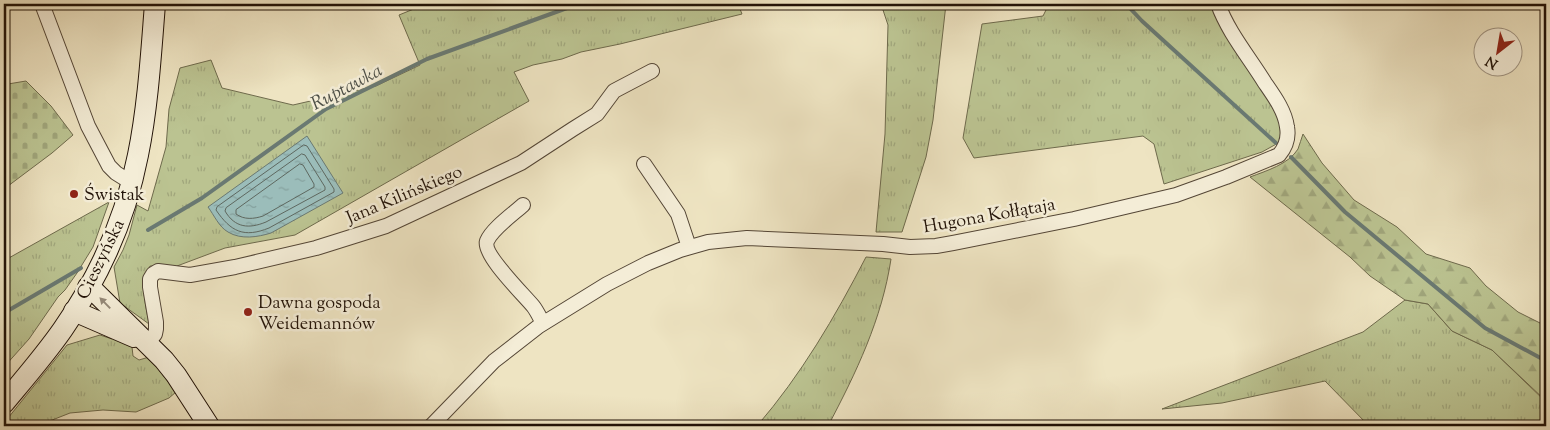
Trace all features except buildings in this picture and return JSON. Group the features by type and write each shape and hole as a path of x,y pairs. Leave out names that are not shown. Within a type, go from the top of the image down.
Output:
{"main road":[{"name":"Cieszyńska","path":"4,403 47,351 74,311 115,234 132,183 141,142 155,4"},
{"path":"88,287 148,344 176,375 209,426"},
{"path":"74,311 148,344"}],"street":[{"path":"42,4 88,126 109,166 132,183"},
{"name":"Hugona Kołłątaja","path":"431,426 494,361 543,323 607,284 680,250 708,242 747,238 883,244 910,247 954,244 1176,195 1278,155 1284,149 1288,133 1283,113 1226,23 1218,4"},
{"name":"Jana Kilińskiego","path":"148,344 156,330 150,279 158,271 190,275 235,267 316,248 386,226 521,163 572,128 597,114 614,91 652,71"},
{"path":"644,164 678,214 689,248"},
{"path":"523,205 499,226 487,241 487,247 491,258 535,308 543,323"}],"green space":[{"path":"426,4 738,4 742,14 581,52 514,72 529,101 295,235 225,248 177,266 176,271 150,266 144,287 149,324 120,303 114,267 129,235 137,205 148,211 166,147 169,109 180,68 211,60 222,88 293,105 376,86 420,65 399,15"},
{"path":"881,4 946,4 933,120 926,157 902,232 876,232 885,134 888,25"},
{"path":"1049,4 1145,4 1146,6 1159,4 1211,4 1215,16 1275,108 1284,127 1280,142 1262,152 1164,184 1154,144 1143,136 974,158 963,138 982,24 1043,16"},
{"path":"26,81 51,106 73,135 4,189 4,87 8,84"},
{"path":"1303,134 1322,163 1354,200 1397,227 1426,254 1470,268 1486,286 1518,312 1546,326 1546,401 1492,350 1452,331 1428,304 1405,300 1370,276 1350,257 1250,177 1289,159 1298,149"},
{"path":"109,202 93,247 77,273 29,339 4,367 4,257 7,259"},
{"path":"866,257 891,259 887,281 867,345 828,426 757,426 803,366 842,302"},
{"path":"1405,300 1428,304 1452,331 1492,350 1546,402 1546,426 1369,426 1325,381 1222,403 1162,409 1363,332"},
{"path":"100,335 112,339 114,337 132,347 133,356 139,360 149,357 176,392 169,398 136,412 103,410 70,413 37,426 4,426 4,423 67,345"}],"water":[{"path":"307,136 343,193 271,233 255,237 244,237 233,235 225,230 208,207"}],"waterway":[{"name":"Ruptawka","path":"148,230 202,198 326,109 427,59 578,4"},
{"path":"1126,4 1142,21 1276,143"},
{"path":"1291,157 1345,212 1485,328 1546,361"},
{"name":"Ruptawka","path":"4,313 81,268"}],"place":[{"name":"Świstak","path":"74,194"},
{"name":"Dawna gospoda Weidemannów","path":"248,312"}]}
